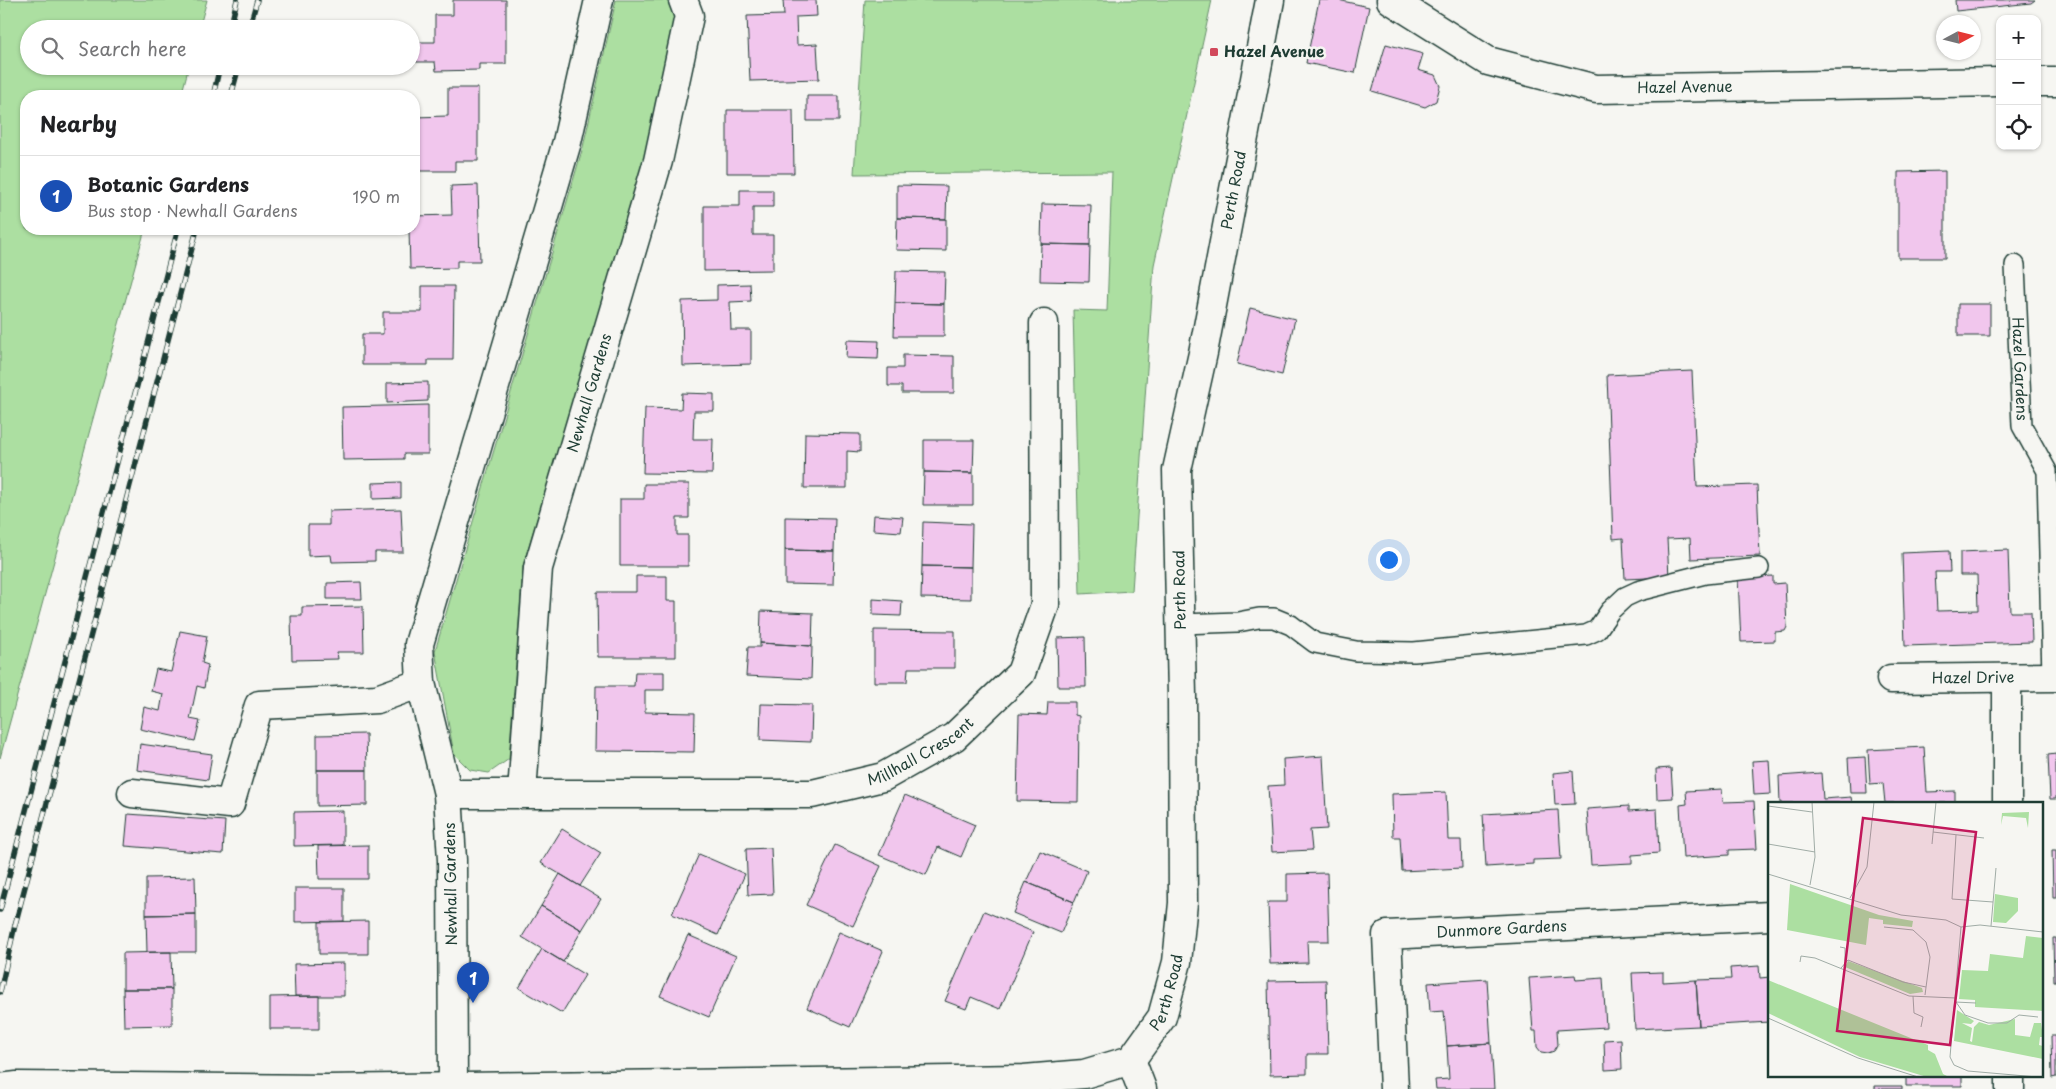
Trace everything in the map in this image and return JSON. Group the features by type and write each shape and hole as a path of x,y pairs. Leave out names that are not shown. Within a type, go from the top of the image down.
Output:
{"street":[{"name":"Newhall Gardens","path":"454,1087 452,860 448,794 421,684 419,644 567,142 599,0"},
{"name":"Newhall Gardens","path":"522,793 538,568 658,161 689,16 683,0"},
{"name":"Perth Road","path":"1131,1060 1162,1017 1177,962 1183,903 1178,470 1203,353 1270,0"},
{"name":"Hazel Avenue","path":"1391,0 1488,61 1596,89 1996,82"},
{"path":"2041,82 2056,82"},
{"name":"Millhall Crescent","path":"448,794 812,794 883,777 954,737 1021,673 1045,605 1044,324"},
{"name":"Hazel Drive","path":"1891,679 2054,677"},
{"path":"2007,678 2007,802"},
{"path":"132,793 230,804 259,705 377,699 421,684"},
{"name":"Dunmore Gardens","path":"1394,1089 1386,935 1768,916"},
{"path":"8,1087 415,1089 1024,1079 1084,1074 1131,1060 1142,1089"},
{"path":"2010,1076 2010,1089"}],"lane":[{"name":"Hazel Gardens","path":"2015,265 2022,426 2046,471 2054,677"},
{"path":"1181,624 1238,622 1259,618 1274,618 1291,626 1315,643 1356,651 1414,652 1470,647 1586,635 1597,630 1610,612 1625,597 1638,591 1705,574 1759,568"}],"green space":[{"path":"0,0 207,0 201,20 20,20 20,75 187,75 183,90 20,90 20,235 143,235 0,758"},
{"path":"616,0 667,0 676,17 645,158 523,566 509,759 489,773 470,770 454,754 435,651 583,147"},
{"path":"865,0 1212,0 1154,265 1132,591 1080,594 1073,310 1107,311 1112,172 854,174"}],"building":[{"path":"453,0 506,0 506,64 479,64 479,70 436,71 435,62 420,62 420,42 435,42 435,15 453,15"},
{"path":"783,0 816,0 817,16 796,17 797,45 817,44 819,79 750,81 747,16 784,15"},
{"path":"1319,0 1338,0 1369,7 1355,73 1306,63"},
{"path":"1955,0 2035,0 2031,3 1956,11"},
{"path":"1386,44 1423,54 1418,70 1435,75 1440,86 1436,101 1425,107 1372,91"},
{"path":"448,88 478,88 478,161 455,161 455,171 420,171 420,117 448,116"},
{"path":"807,96 839,96 839,121 807,121"},
{"path":"727,110 793,110 794,173 727,173"},
{"path":"1945,171 1945,258 1898,258 1898,172"},
{"path":"478,185 480,261 457,261 457,268 410,269 409,235 420,235 420,216 452,215 451,186"},
{"path":"897,185 947,186 946,219 897,218"},
{"path":"740,190 773,190 773,207 753,207 753,235 773,235 773,270 704,271 704,206 740,206"},
{"path":"1042,204 1091,205 1090,245 1041,244"},
{"path":"897,218 946,219 946,251 896,250"},
{"path":"1041,244 1090,245 1089,282 1040,281"},
{"path":"896,271 945,272 944,304 895,303"},
{"path":"750,284 751,301 730,302 731,330 751,330 751,364 683,366 682,301 717,300 717,285"},
{"path":"422,286 454,286 453,360 428,360 428,365 362,365 362,334 383,334 383,312 422,312"},
{"path":"895,303 944,304 944,336 894,336"},
{"path":"1958,304 1990,304 1990,336 1958,336"},
{"path":"1250,308 1295,319 1282,375 1237,364"},
{"path":"847,340 879,341 878,359 846,358"},
{"path":"903,355 954,356 954,393 902,393 902,386 888,386 888,368 903,368"},
{"path":"1692,371 1697,487 1757,485 1760,556 1691,559 1690,538 1667,539 1669,577 1625,579 1623,538 1613,539 1607,375"},
{"path":"428,382 428,401 387,403 387,383"},
{"path":"682,393 714,394 714,411 694,411 693,439 713,439 712,474 643,473 645,408 681,409"},
{"path":"428,405 428,454 404,454 404,459 343,460 342,407"},
{"path":"805,433 860,434 860,452 847,451 847,488 804,488"},
{"path":"924,440 974,440 973,473 924,472"},
{"path":"924,472 973,473 973,505 923,505"},
{"path":"401,482 401,498 373,499 373,483"},
{"path":"644,484 689,484 689,518 677,518 677,535 688,535 688,566 620,566 620,499 644,499"},
{"path":"401,509 403,552 375,552 375,561 332,562 331,555 308,556 308,525 329,525 329,511"},
{"path":"874,515 903,517 901,532 873,530"},
{"path":"785,517 835,518 834,551 785,550"},
{"path":"923,522 972,524 971,567 922,566"},
{"path":"785,550 834,551 833,585 785,584"},
{"path":"2008,550 2010,612 2031,612 2032,642 1905,646 1902,553 1949,551 1950,572 1935,572 1937,611 1978,610 1977,575 1960,575 1960,552"},
{"path":"922,566 971,567 971,599 921,598"},
{"path":"636,576 667,576 667,601 676,601 676,657 598,657 597,592 636,592"},
{"path":"1773,576 1773,584 1785,583 1787,627 1785,631 1775,632 1775,641 1741,642 1738,578"},
{"path":"361,582 362,599 327,599 327,583"},
{"path":"873,599 902,601 901,616 873,615"},
{"path":"363,606 364,652 337,652 338,659 292,660 291,616 302,616 302,607"},
{"path":"761,611 813,613 812,646 760,643"},
{"path":"874,630 955,631 955,668 908,668 907,682 874,682"},
{"path":"180,631 207,636 202,663 208,665 204,688 197,686 190,719 200,721 195,741 140,729 144,707 160,711 163,694 151,691 156,669 171,672"},
{"path":"1085,637 1086,687 1058,687 1057,638"},
{"path":"760,643 812,646 811,679 746,676 748,647 760,647"},
{"path":"635,672 664,672 664,690 645,690 645,712 695,713 694,752 595,751 596,686 634,686"},
{"path":"1048,702 1075,702 1075,715 1079,716 1078,802 1017,801 1019,714 1047,715"},
{"path":"761,704 812,705 811,742 760,740"},
{"path":"366,734 367,770 317,770 317,735"},
{"path":"140,744 212,754 208,780 137,770"},
{"path":"1924,747 1927,792 1955,791 1955,802 1885,802 1883,783 1870,784 1868,750"},
{"path":"2056,754 2056,799 2050,799 2048,755"},
{"path":"1323,756 1327,829 1310,830 1312,850 1272,852 1268,786 1284,785 1283,759"},
{"path":"1865,757 1867,793 1850,793 1848,758"},
{"path":"1769,760 1771,794 1754,795 1752,761"},
{"path":"1671,768 1673,798 1657,799 1656,769"},
{"path":"317,770 367,770 367,805 317,806"},
{"path":"1573,771 1575,804 1555,805 1553,773"},
{"path":"1821,773 1823,799 1851,797 1852,802 1780,802 1779,776"},
{"path":"1722,789 1723,802 1754,801 1757,849 1729,850 1729,855 1683,858 1680,805 1687,804 1686,791"},
{"path":"1446,792 1448,840 1461,840 1462,868 1402,871 1400,837 1393,837 1392,794"},
{"path":"905,795 975,825 961,857 938,847 926,875 879,855"},
{"path":"1629,806 1629,811 1657,809 1659,853 1632,855 1632,863 1591,865 1587,809"},
{"path":"1558,810 1561,859 1533,860 1533,864 1486,867 1483,814"},
{"path":"343,811 343,845 294,846 294,812"},
{"path":"128,814 225,821 223,854 125,846"},
{"path":"562,829 601,853 580,886 541,863"},
{"path":"368,845 368,879 319,879 318,846"},
{"path":"835,845 881,866 853,926 806,905"},
{"path":"771,848 773,894 748,895 746,849"},
{"path":"2052,850 2056,850 2056,897 2053,897"},
{"path":"1040,851 1087,871 1074,902 1026,882"},
{"path":"699,854 745,874 718,935 672,914"},
{"path":"1327,873 1329,941 1307,941 1308,963 1270,964 1268,902 1287,902 1287,874"},
{"path":"560,874 601,899 582,930 541,906"},
{"path":"195,877 196,914 146,915 146,878"},
{"path":"1026,882 1074,902 1061,933 1013,913"},
{"path":"295,888 344,888 344,921 295,922"},
{"path":"541,906 582,930 563,962 522,937"},
{"path":"984,911 1033,932 1000,1009 971,997 966,1009 945,1001"},
{"path":"196,914 196,952 147,952 146,915"},
{"path":"368,921 368,954 319,954 319,922"},
{"path":"839,932 883,951 850,1027 807,1008"},
{"path":"688,935 736,956 709,1017 660,996"},
{"path":"2053,938 2056,938 2056,981 2054,981"},
{"path":"542,949 585,975 562,1013 519,988"},
{"path":"171,952 172,989 123,989 123,953"},
{"path":"344,963 344,996 295,996 294,964"},
{"path":"1759,966 1760,978 1768,977 1768,1022 1699,1026 1696,980 1731,979 1730,968"},
{"path":"1663,972 1663,982 1696,980 1699,1026 1635,1029 1632,973"},
{"path":"1575,975 1576,980 1603,978 1606,1027 1557,1030 1558,1045 1554,1051 1548,1053 1541,1052 1537,1047 1536,1031 1533,1031 1529,978"},
{"path":"1487,979 1491,1043 1447,1046 1444,1011 1430,1012 1428,983"},
{"path":"1326,980 1328,1054 1307,1054 1307,1074 1270,1075 1268,981"},
{"path":"123,989 172,989 172,1025 124,1026"},
{"path":"319,996 319,1029 270,1029 270,997"},
{"path":"2051,1036 2056,1036 2056,1077 2052,1078"},
{"path":"1621,1039 1622,1069 1605,1070 1604,1040"},
{"path":"1491,1043 1494,1089 1436,1089 1435,1080 1449,1079 1447,1046"},
{"path":"1906,1076 1962,1076 1962,1086 1906,1086"},
{"path":"1875,1086 1902,1086 1902,1089 1875,1089"}],"railway":[{"path":"232,20 237,0"},
{"path":"251,20 257,0"},
{"path":"214,90 218,75"},
{"path":"233,90 237,75"},
{"path":"0,910 176,235"},
{"path":"0,992 15,925 195,235"}],"place":[{"name":"Hazel Avenue","path":"1214,52"},
{"name":"Botanic Gardens","path":"473,1003"}]}
